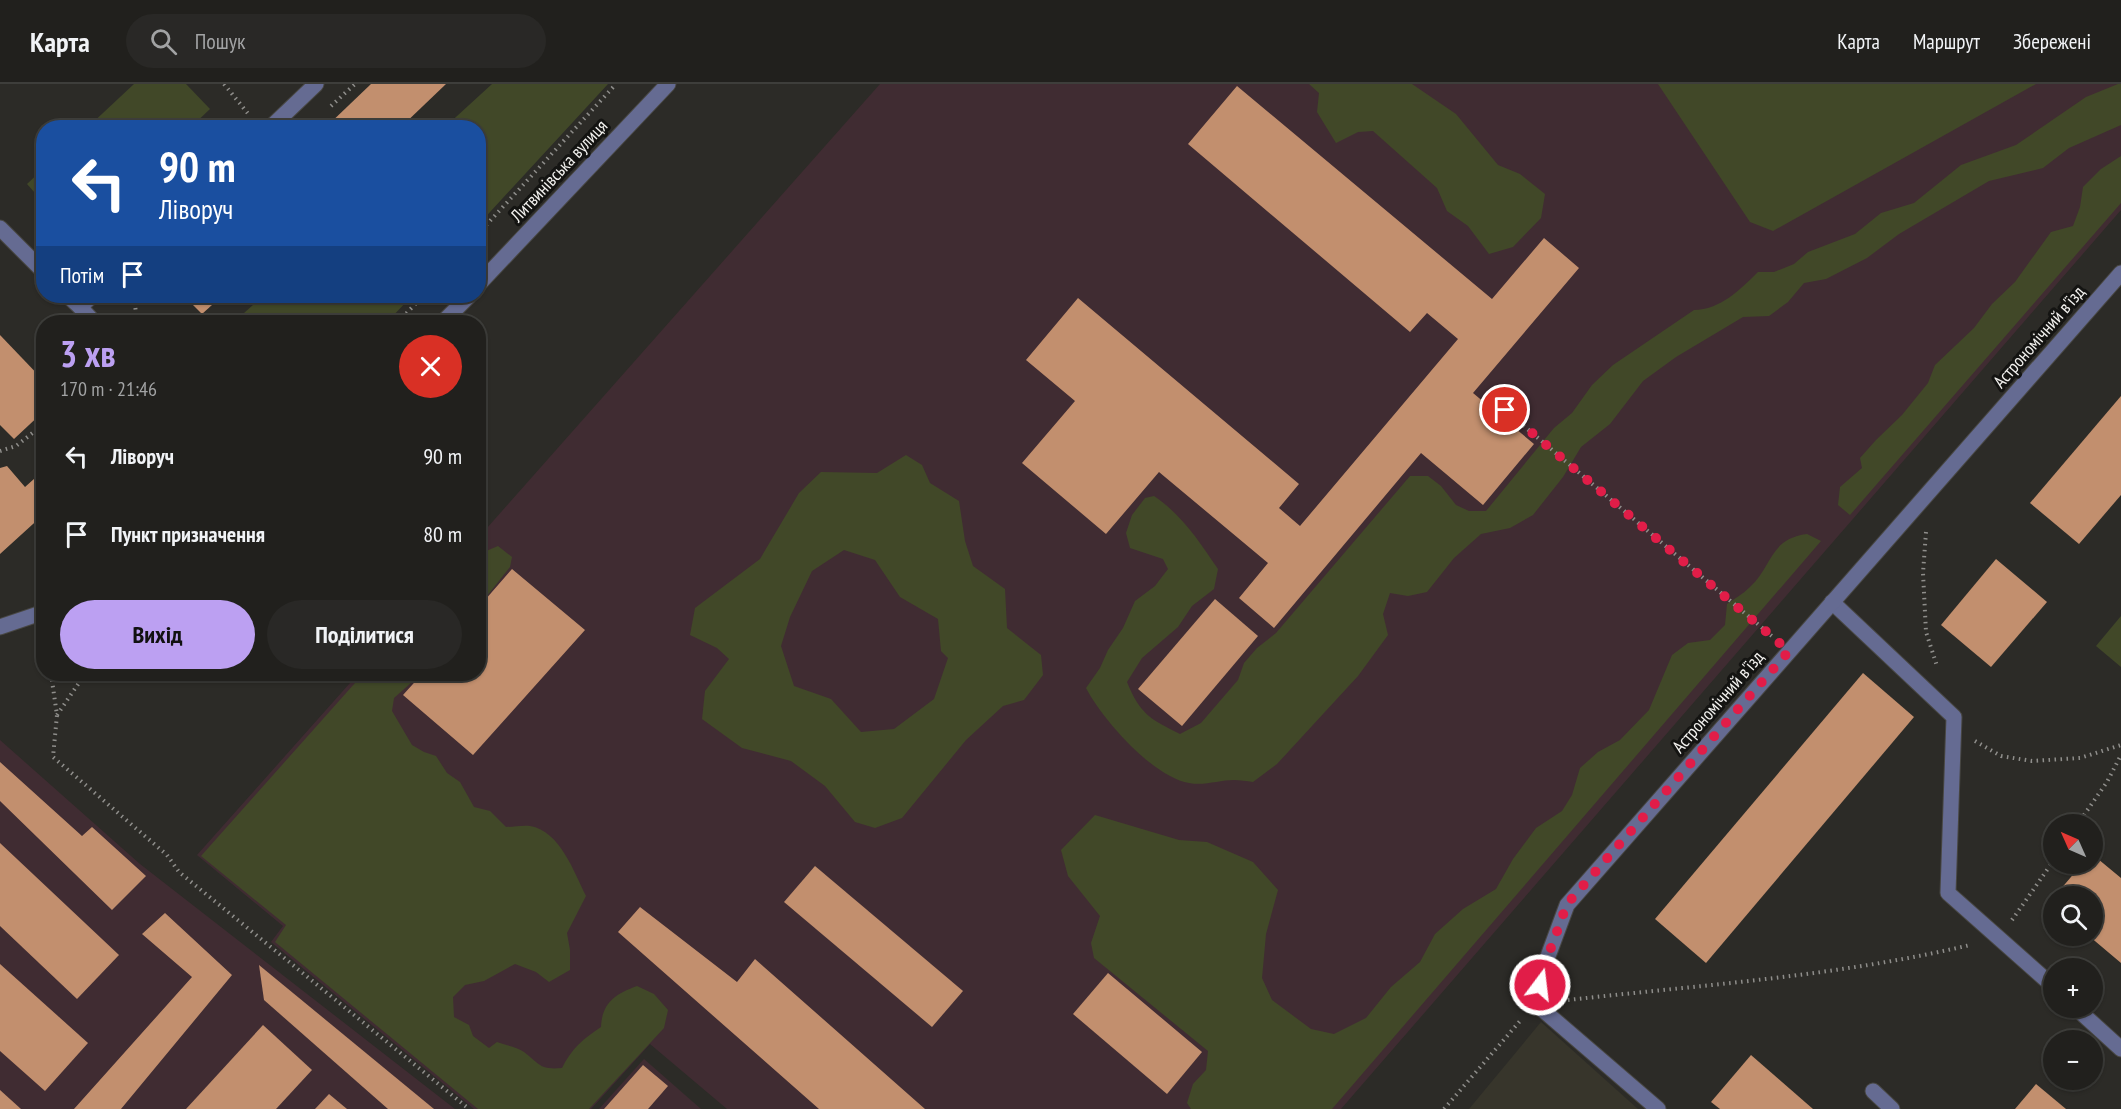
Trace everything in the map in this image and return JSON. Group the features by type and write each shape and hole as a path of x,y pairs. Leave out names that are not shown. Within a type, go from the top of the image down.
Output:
{"street":[{"path":"278,120 316,84"},
{"name":"Литвинівська вулиця","path":"486,277 668,84"},
{"path":"0,228 36,264"},
{"name":"Астрономічний в'їзд","path":"1536,1004 1544,967 1567,904 2121,273"},
{"path":"75,303 87,315"},
{"path":"80,308 85,303"},
{"path":"450,315 461,303"},
{"path":"1832,602 1954,717 1948,893 2043,977"},
{"path":"0,627 36,615"},
{"path":"1536,1004 1658,1109"},
{"path":"2087,1018 2121,1049"},
{"path":"1873,1091 1892,1109"}],"path":[{"path":"224,84 253,119"},
{"path":"486,225 616,84"},
{"path":"405,315 416,303"},
{"path":"1505,410 1789,651"},
{"path":"0,451 16,446 36,430"},
{"path":"1927,525 1923,573 1926,632 1940,674"},
{"path":"52,681 57,715 53,757 167,855 179,872 469,1109"},
{"path":"57,715 80,681"},
{"path":"1954,717 1976,741 2001,756 2032,761 2079,758 2121,745"},
{"path":"2085,814 2107,782 2121,755"},
{"path":"1444,1109 1536,1004 1823,972 1924,956 2000,938 2044,874"}],"shaded area":[{"path":"880,84 2121,84 2121,210 1341,1109 727,1109 650,1044 591,1109 474,1109 271,942 283,926 197,855 352,681 486,681 486,529"},
{"path":"0,740 140,864 455,1109 0,1109"},
{"path":"1541,1022 1638,1109 1469,1109"},
{"path":"644,1059 701,1109 599,1109"}],"green space":[{"path":"134,84 186,84 210,109 198,120 95,120"},
{"path":"492,84 608,84 486,216 486,120 453,120"},
{"path":"1309,84 1412,84 1456,114 1498,165 1520,174 1545,194 1541,218 1513,247 1489,254 1468,226 1447,211 1437,188 1373,131 1358,132 1336,143 1317,112 1319,93"},
{"path":"1658,84 2036,84 1773,231 1750,222"},
{"path":"2121,84 2121,125 2069,148 2043,168 1989,181 1899,234 1867,258 1826,279 1804,283 1788,302 1769,316 1743,317 1676,357 1643,381 1610,424 1581,447 1563,477 1533,515 1510,528 1481,534 1454,558 1427,592 1408,596 1390,593 1383,614 1388,635 1358,676 1277,764 1253,782 1234,780 1195,784 1175,778 1160,770 1116,730 1086,688 1123,628 1135,601 1155,586 1168,569 1163,559 1130,548 1126,533 1132,515 1145,498 1154,496 1173,511 1218,569 1214,589 1192,606 1178,627 1142,658 1127,682 1137,702 1147,714 1180,734 1201,723 1238,680 1244,663 1257,648 1276,633 1410,476 1428,476 1441,486 1456,505 1469,511 1486,511 1554,428 1572,413 1592,385 1613,365 1694,310 1704,309 1721,302 1758,272 1774,272 1794,264 1808,252 1855,234 1881,213 1914,203 1961,165 2016,145 2086,97"},
{"path":"2121,156 2121,203 1850,515 1838,505 1840,487 1862,468 1860,458 1902,415 1928,383 1935,365 1974,328 1992,304 2015,282 2051,232 2073,226 2080,207 2083,187 2101,169"},
{"path":"36,176 36,194 27,184"},
{"path":"255,303 405,303 394,315 242,315"},
{"path":"906,455 922,465 930,483 959,501 965,541 973,566 1005,589 1007,628 1041,655 1043,675 1024,700 1003,706 966,740 902,818 875,828 855,822 825,786 791,761 742,748 702,719 705,691 729,659 717,648 690,635 695,608 760,559 799,493 821,472 877,473","holes":["844,550 875,560 900,597 938,619 941,651 948,658 934,699 894,729 861,732 831,699 794,686 781,646 790,617 812,571"]},
{"path":"1807,534 1821,541 1332,1109 1191,1109 1187,1103 1193,1084 1206,1070 1208,1051 1094,958 1091,943 1100,916 1068,876 1061,850 1095,815 1179,840 1207,842 1253,862 1278,890 1266,934 1262,978 1272,1000 1311,1029 1334,1034 1366,1018 1391,987 1420,962 1435,934 1463,909 1496,889 1513,859 1536,828 1562,811 1572,795 1580,768 1598,752 1620,740 1649,710 1672,655 1688,643 1710,640 1725,625 1727,604 1750,587 1778,547 1785,541"},
{"path":"498,546 512,557 510,567 486,597 486,551"},
{"path":"2121,616 2121,667 2096,646"},
{"path":"357,681 413,681 394,698 392,711 412,745 436,756 447,773 460,782 474,807 490,811 506,827 530,826 541,829 550,836 565,854 586,896 567,933 570,970 549,982 536,972 515,964 484,981 465,985 453,997 454,1017 469,1025 473,1036 489,1048 497,1042 511,1046 524,1052 540,1065 549,1068 562,1068 578,1044 601,1027 604,1012 611,1000 622,992 637,986 654,994 668,1010 664,1028 589,1109 478,1109 275,942 286,925 201,856"}],"building":[{"path":"371,84 446,84 408,120 333,120"},
{"path":"1237,86 1492,299 1544,238 1579,268 1473,393 1534,444 1483,505 1421,453 1274,628 1239,598 1268,563 1159,472 1106,534 1022,463 1075,401 1026,360 1078,298 1299,484 1279,508 1300,526 1458,339 1427,313 1410,332 1188,144"},
{"path":"191,303 214,303 202,314"},
{"path":"0,335 36,373 36,418 14,439 0,425"},
{"path":"2121,396 2121,495 2079,544 2030,503"},
{"path":"7,466 25,487 36,477 36,521 0,554 0,468"},
{"path":"1996,559 2047,602 1991,667 1941,625"},
{"path":"512,569 585,630 473,755 403,695 416,681 486,681 486,599"},
{"path":"1215,599 1258,636 1182,726 1138,689"},
{"path":"1863,673 1914,717 1706,963 1655,919"},
{"path":"0,762 82,836 92,827 146,876 112,910 0,801"},
{"path":"0,843 119,955 77,999 0,926"},
{"path":"2103,863 2121,878 2121,963 2101,946 2103,946 2103,886 2063,886 2074,874 2103,874"},
{"path":"815,866 963,991 932,1027 784,902"},
{"path":"640,907 737,982 755,959 925,1109 819,1109 618,932"},
{"path":"165,913 232,975 121,1109 74,1109 192,977 142,934"},
{"path":"0,964 88,1043 45,1091 0,1051"},
{"path":"259,965 434,1109 388,1109 264,1000"},
{"path":"1108,973 1202,1052 1167,1094 1073,1014"},
{"path":"263,1025 312,1070 276,1109 186,1109"},
{"path":"1751,1055 1813,1109 1720,1109 1711,1102"},
{"path":"643,1065 668,1086 648,1109 604,1109"},
{"path":"2036,1084 2066,1109 2015,1109"},
{"path":"0,1090 21,1109 0,1109"},
{"path":"329,1094 347,1109 315,1109"}],"route":[{"path":"1505,410 1789,651 1567,904 1544,967 1540,985"}]}
